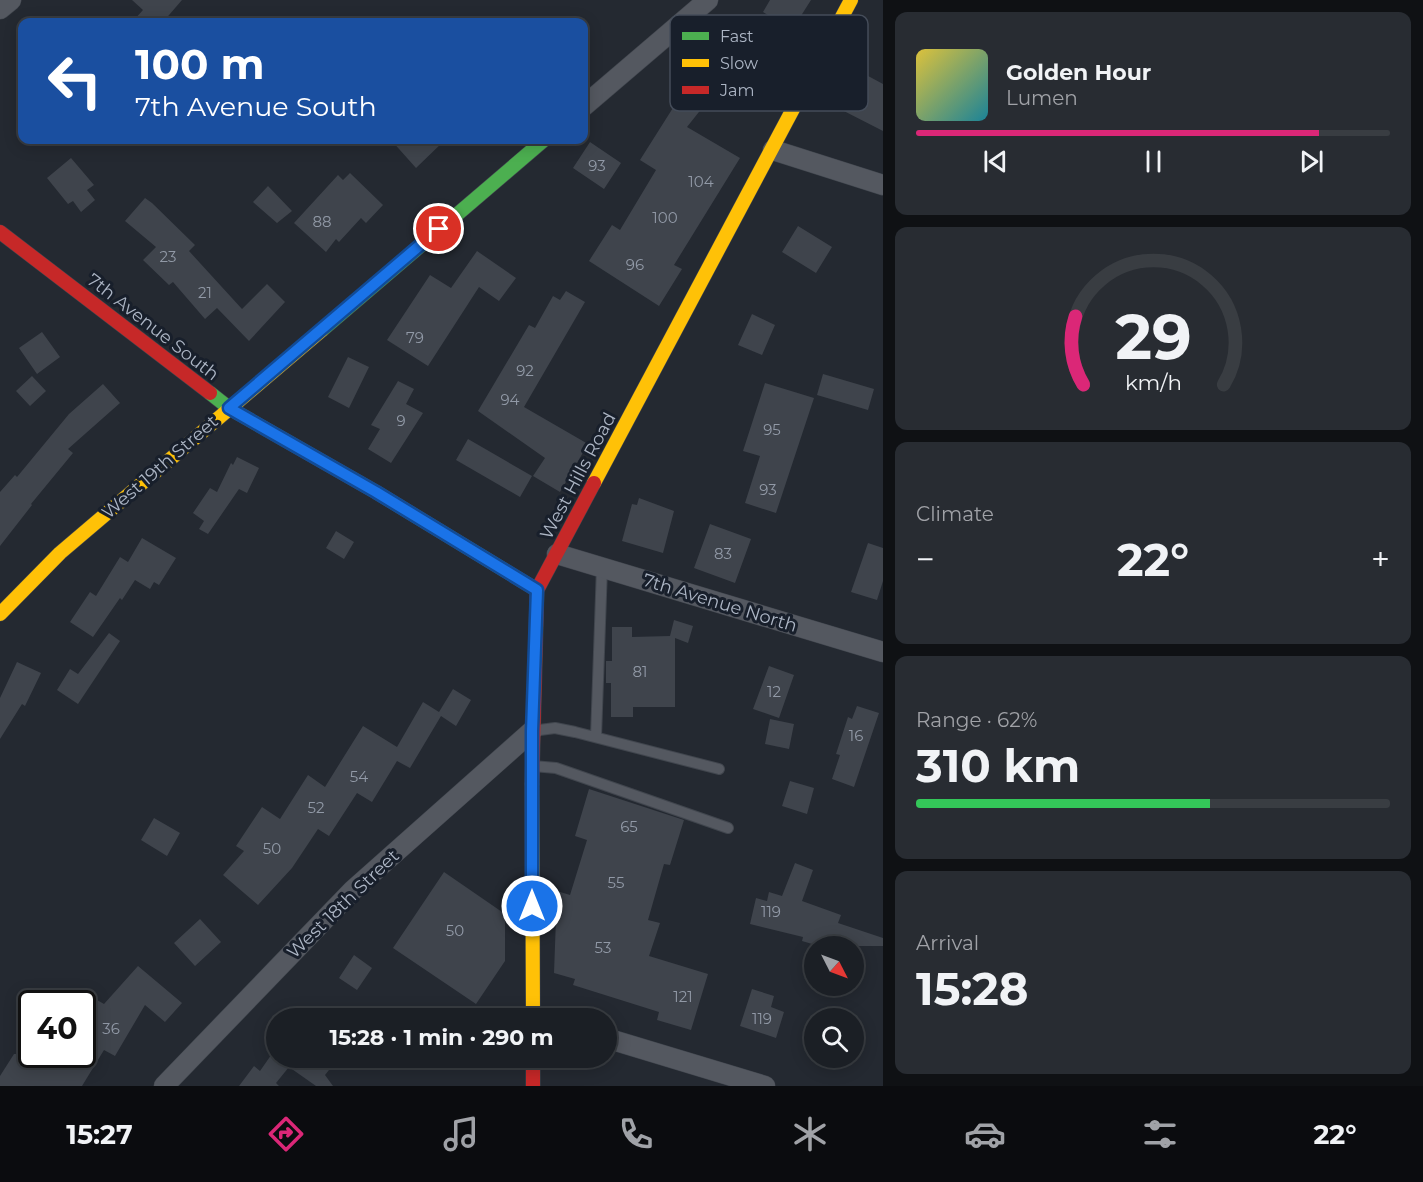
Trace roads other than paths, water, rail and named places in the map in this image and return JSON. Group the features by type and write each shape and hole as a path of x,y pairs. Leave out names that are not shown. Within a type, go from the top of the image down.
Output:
{"street":[{"path":"0,9 11,0"},
{"path":"690,15 708,0"},
{"name":"West Hills Road","path":"843,15 851,0"},
{"path":"588,103 670,32"},
{"name":"West Hills Road","path":"533,1008 532,731 537,590 793,111"},
{"name":"West 19th Street","path":"0,614 60,553 539,144"},
{"path":"773,150 883,185"},
{"name":"7th Avenue South","path":"0,232 229,408 376,492 537,590"},
{"name":"7th Avenue North","path":"557,554 883,652"},
{"name":"West 18th Street","path":"164,1086 353,890 532,731"},
{"path":"617,1041 765,1086"},
{"path":"533,1068 533,1086"}],"lane":[{"path":"596,737 602,567"},
{"path":"532,731 555,728 719,769"},
{"path":"532,766 556,768 728,828"}]}
